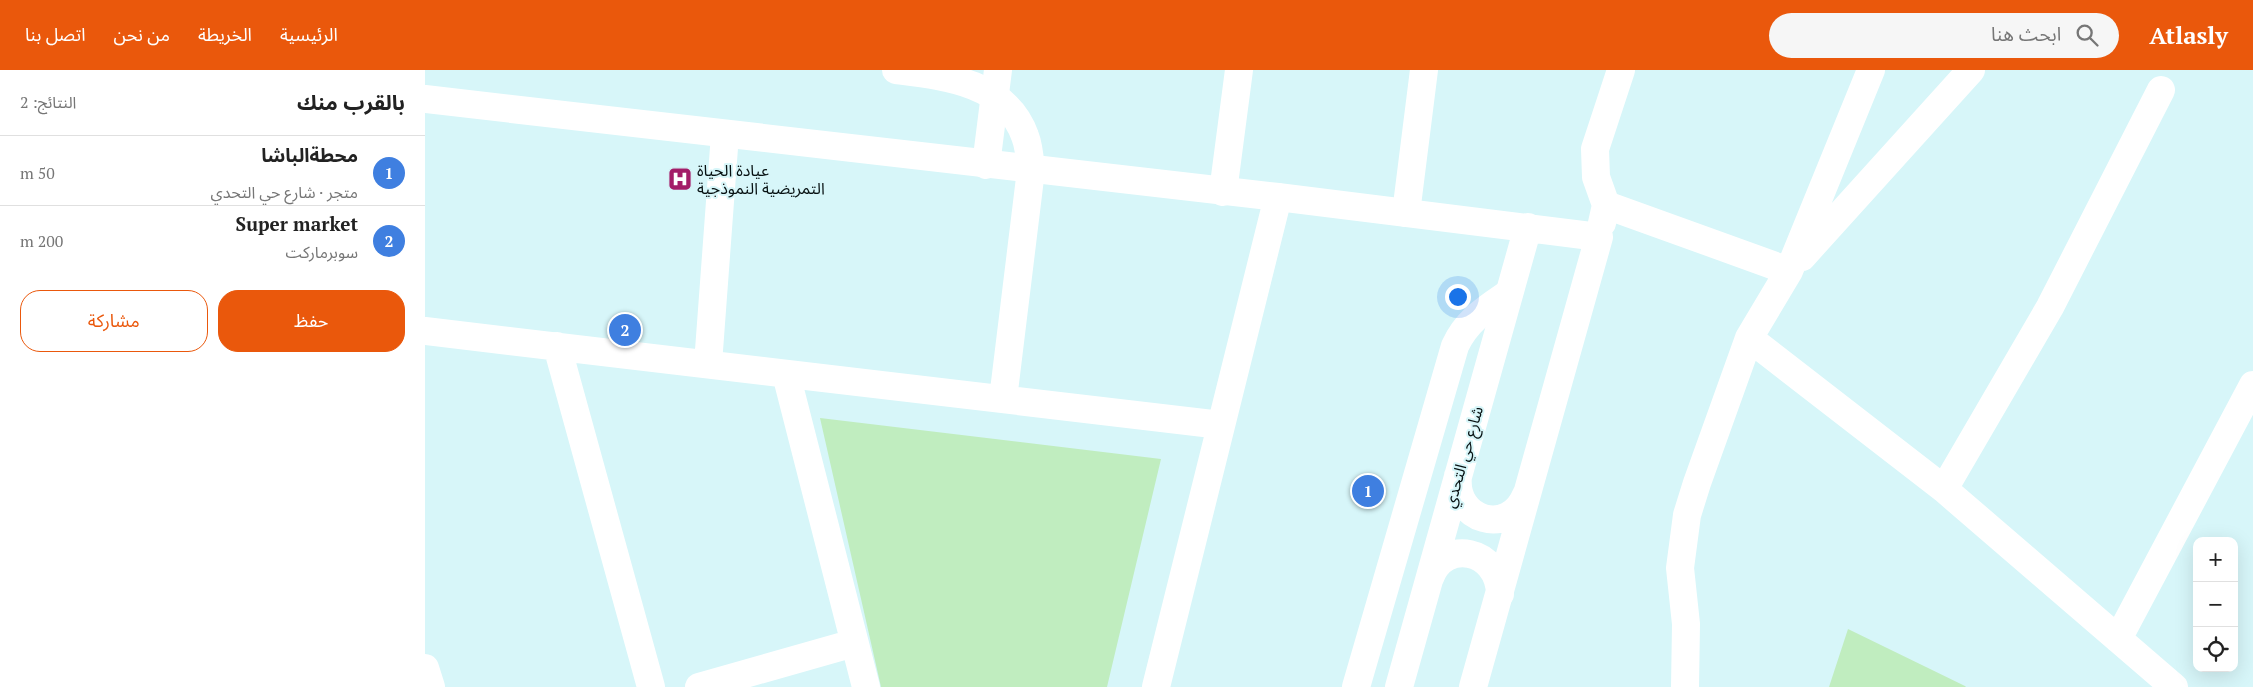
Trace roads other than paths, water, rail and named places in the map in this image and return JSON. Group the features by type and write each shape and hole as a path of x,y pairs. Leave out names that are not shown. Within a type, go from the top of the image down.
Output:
{"street":[{"path":"896,70 945,76 980,88 1007,106 1021,126 1028,145 1031,170 1003,400"},
{"path":"987,165 998,70"},
{"path":"1223,192 1239,70"},
{"path":"1406,213 1424,70"},
{"path":"1473,687 1599,237 1606,205 1596,178 1595,149 1621,70"},
{"path":"1685,687 1686,624 1680,568 1682,542 1697,483 1749,338 1789,271 1871,70"},
{"path":"1789,271 1971,70"},
{"path":"1944,489 2050,307 2161,90"},
{"path":"425,99 1278,197 1599,237"},
{"path":"708,364 725,134"},
{"path":"1155,687 1278,197"},
{"path":"1606,205 1789,271"},
{"name":"شارع حي التحدي","path":"1399,687 1528,227"},
{"path":"1355,687 1455,346 1467,325 1477,315 1509,293"},
{"path":"425,331 1221,425"},
{"path":"1749,338 1944,489 2174,687"},
{"path":"557,346 651,687"},
{"path":"786,374 866,687"},
{"path":"2118,639 2253,385"},
{"path":"1458,476 1459,496 1471,512 1480,517 1499,519 1509,516 1517,510 1527,492"},
{"path":"1428,583 1437,565 1445,559 1465,554 1475,555 1491,566 1497,574 1500,594"},
{"path":"699,687 855,643"},
{"path":"425,668 431,687"}],"place":[{"name":"عيادة الحياة التمريضية النموذجية","path":"680,179"},
{"name":"Super market","path":"625,330"},
{"name":"محطةالباشا","path":"1368,491"}]}
